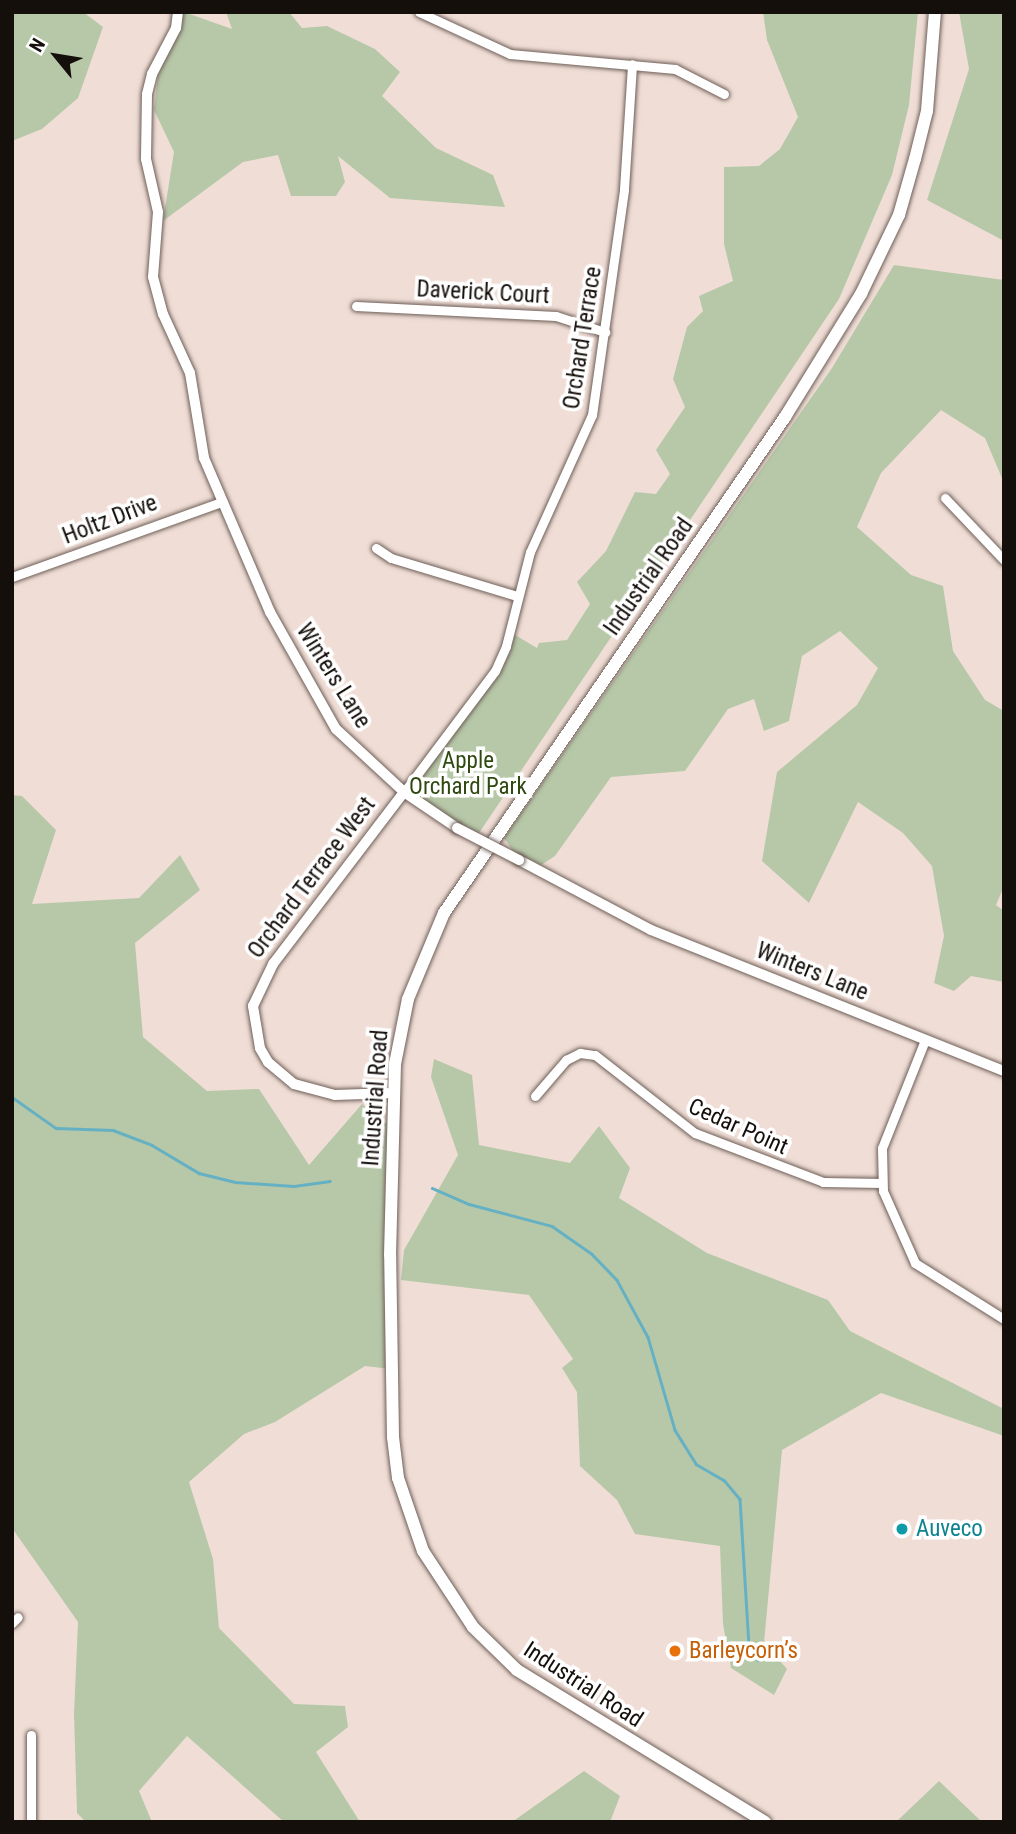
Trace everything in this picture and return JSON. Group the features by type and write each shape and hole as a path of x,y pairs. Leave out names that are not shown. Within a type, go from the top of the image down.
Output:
{"main road":[{"name":"Industrial Road","path":"765,1822 517,1670 473,1627 423,1551 398,1478 393,1437 393,1093 408,999 444,914 785,417 862,294 899,215 915,159 927,111 935,12"}],"street":[{"name":"Winters Lane","path":"178,12 176,28 152,74 144,110 146,159 158,212 153,277 163,314 190,373 204,458 222,502 270,612 320,704 347,742 404,792 457,828 651,930 1004,1070"},
{"path":"419,12 495,49 523,57 632,64 681,71 724,94"},
{"name":"Orchard Terrace","path":"404,792 495,671 506,646 530,552 592,415 624,189 632,64"},
{"name":"Daverick Court","path":"356,306 556,316 605,332"},
{"path":"945,498 1004,560"},
{"name":"Holtz Drive","path":"12,577 222,502"},
{"path":"376,548 391,558 517,596"},
{"name":"Orchard Terrace West","path":"393,1093 335,1095 294,1084 268,1062 260,1048 253,1006 272,964 404,792"},
{"path":"925,1040 882,1149 882,1183 915,1263 1004,1320"},
{"name":"Cedar Point","path":"535,1097 565,1059 580,1053 595,1055 695,1133 823,1182 882,1183"},
{"path":"31,1735 31,1822"}],"green space":[{"path":"12,12 83,12 103,27 78,98 42,129 12,141"},
{"path":"184,12 232,29 226,12 289,12 302,28 327,26 375,49 400,72 382,96 436,148 493,175 505,207 390,198 338,156 345,182 336,196 291,196 278,155 243,162 163,221 174,152 154,110 158,76"},
{"name":"Apple Orchard Park","path":"763,12 918,12 909,105 892,175 839,299 477,836 404,792 487,684 510,632 537,648 539,643 567,640 590,604 577,582 606,551 635,492 656,494 670,474 656,450 685,407 673,379 687,327 703,311 699,296 733,281 724,244 724,167 759,166 780,149 798,117 767,40"},
{"path":"959,12 1004,12 1004,241 927,200 969,69"},
{"path":"894,265 1004,280 1004,483 985,438 941,410 881,473 857,527 911,575 943,586 953,651 985,700 1004,711 1004,886 996,905 1004,911 1004,982 971,976 954,991 934,983 944,936 932,866 903,833 858,802 809,903 762,861 777,772 857,705 878,668 840,631 802,656 789,721 764,731 754,699 728,709 685,771 611,777 555,856 535,869 519,860 504,838 832,368"},
{"path":"12,795 22,796 56,830 32,904 139,898 180,855 200,890 135,943 143,1037 207,1091 259,1089 309,1165 362,1104 392,1127 390,1369 365,1366 275,1422 244,1434 189,1482 213,1559 219,1628 294,1704 345,1706 348,1727 316,1752 360,1822 284,1822 187,1736 139,1791 152,1822 86,1822 77,1813 74,1714 78,1622 12,1528"},
{"path":"434,1059 472,1075 479,1145 570,1163 599,1126 630,1168 619,1198 707,1253 828,1300 850,1331 1004,1409 1004,1436 881,1393 782,1450 764,1643 787,1669 774,1695 731,1668 723,1624 720,1546 635,1534 617,1500 580,1466 577,1392 562,1368 573,1359 529,1295 401,1280 404,1250 458,1155 431,1077"},
{"path":"584,1771 620,1796 610,1822 512,1822"},
{"path":"939,1781 982,1822 896,1822"}],"waterway":[{"path":"12,1097 56,1128 113,1130 152,1145 199,1173 235,1182 294,1186 330,1181"},
{"path":"432,1188 469,1204 552,1226 592,1254 617,1280 648,1337 675,1430 696,1464 724,1480 740,1499 749,1645 758,1660"}],"place":[{"name":"Auveco","path":"902,1529"},
{"name":"Barleycorn’s","path":"675,1651"}]}
